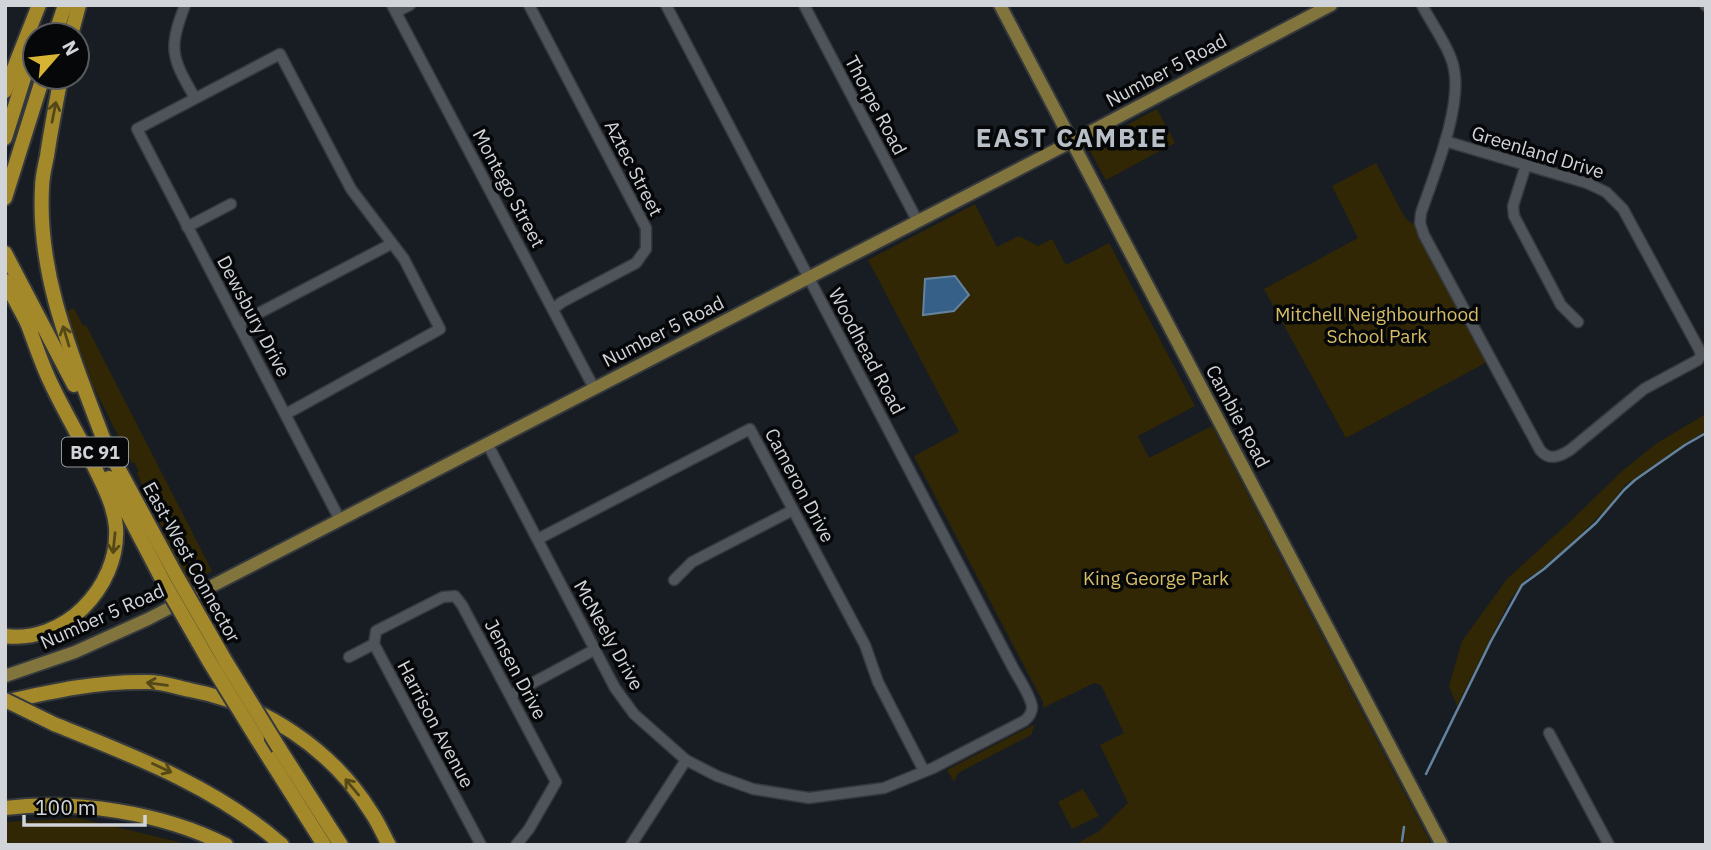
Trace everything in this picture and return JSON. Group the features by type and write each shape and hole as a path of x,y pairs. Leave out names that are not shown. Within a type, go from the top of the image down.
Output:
{"highway":[{"path":"5,91 39,5"},
{"path":"5,138 21,87"},
{"path":"5,198 39,91"},
{"path":"58,91 42,186 42,229 47,265 72,358 106,446"},
{"name":"East-West Connector","path":"5,253 15,299 169,578 226,662 341,845"},
{"name":"East-West Connector","path":"13,281 106,446 209,661 324,845"},
{"path":"5,636 13,638 36,635 59,627 78,613 95,596 108,572 116,528 101,480 48,377 27,322"},
{"path":"5,701 102,684 151,682 213,694 275,720 298,734 336,768 356,791 372,812 388,845"},
{"path":"5,701 158,766 193,784 249,818 282,845"},
{"path":"5,808 50,804 106,809 155,819 209,836 226,845"}],"main road":[{"name":"Cambie Road","path":"1000,5 1442,845"},
{"name":"Number 5 Road","path":"5,676 64,657 123,632 1331,5"}],"street":[{"path":"185,5 174,38 174,54 195,98 280,54 351,189 404,259 440,329 286,414"},
{"path":"394,9 410,5"},
{"name":"Aztec Street","path":"529,5 646,228 646,249 636,263 553,309"},
{"name":"Woodhead Road","path":"666,5 1029,699 1032,708 1030,714"},
{"name":"Thorpe Road","path":"804,5 917,220"},
{"name":"Greenland Drive","path":"1422,5 1451,57 1455,82 1453,109 1420,223 1539,450 1551,457 1570,450 1644,389 1698,360 1701,355 1623,209 1606,192 1589,178 1526,165 1444,141"},
{"name":"Montego Street","path":"394,9 594,388"},
{"name":"Dewsbury Drive","path":"195,98 137,129 340,520"},
{"path":"1526,165 1513,206 1514,216 1561,305 1578,322"},
{"path":"187,227 231,204"},
{"path":"238,324 391,244"},
{"name":"Cameron Drive","path":"538,539 750,429 865,645 878,682 924,771"},
{"name":"McNeely Drive","path":"487,443 615,688 634,713 685,760 717,776 753,789 809,799 884,788 1024,721 1030,714"},
{"path":"674,580 692,562 793,510"},
{"name":"Jensen Drive","path":"374,644 376,631 443,597 455,596 462,605 556,782 529,829 516,845"},
{"path":"349,657 374,644"},
{"name":"Harrison Avenue","path":"374,644 481,845"},
{"path":"509,695 594,650"},
{"path":"1549,733 1609,845"},
{"path":"631,845 685,760"}],"green space":[{"path":"1157,109 1175,143 1106,180 1089,149 1091,144"},
{"name":"Mitchell Neighbourhood School Park","path":"1376,163 1405,218 1417,228 1489,361 1346,438 1264,289 1358,238 1332,186"},
{"name":"King George Park","path":"975,204 997,247 1019,236 1038,246 1052,239 1066,265 1109,243 1195,406 1138,436 1149,458 1212,426 1432,845 1074,845 1098,832 1128,803 1100,745 1124,733 1101,685 1094,683 1043,708 1043,702 914,456 959,432 868,260"},
{"path":"74,308 83,326 86,325 212,571 190,583 170,546 137,473 139,471 134,462 132,463 93,386 66,312"},
{"path":"1706,414 1706,431 1625,485 1608,507 1578,537 1525,580 1510,600 1457,706 1449,686 1462,641 1507,579 1621,472 1657,443"},
{"path":"1033,725 1031,735 958,773 954,782 947,770"},
{"path":"1083,789 1099,816 1072,829 1058,802"},
{"path":"78,818 189,845 5,845 5,822"}],"water":[{"path":"955,276 969,295 954,311 923,315 925,279"}],"waterway":[{"path":"1426,774 1491,641 1522,585 1596,523 1635,480 1706,433"},
{"path":"1402,841 1404,827"}],"district":[{"name":"EAST CAMBIE","path":"1072,137"}]}
